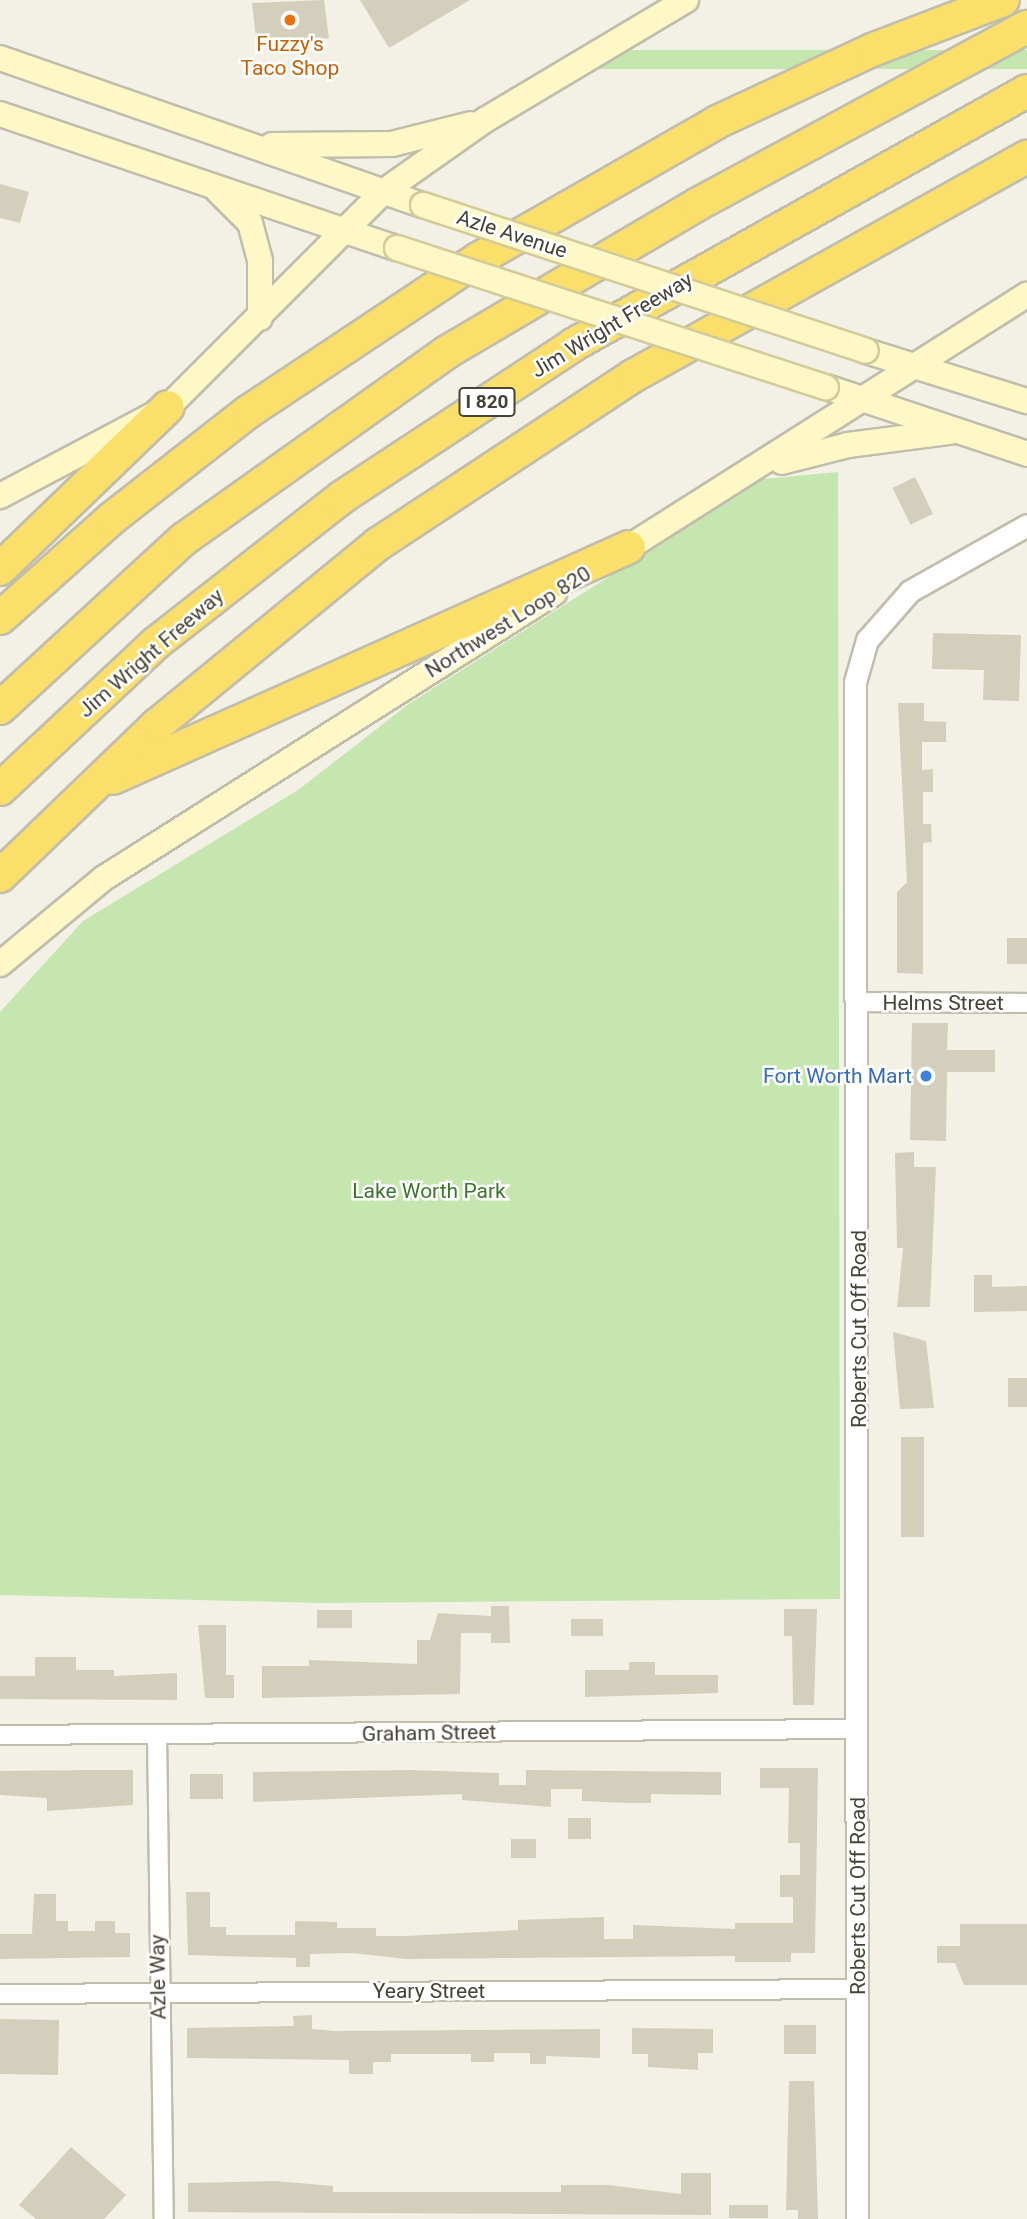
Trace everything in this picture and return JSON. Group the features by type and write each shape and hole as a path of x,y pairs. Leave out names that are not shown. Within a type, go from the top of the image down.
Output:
{"highway":[{"path":"0,618 170,471 446,279 717,122 872,50 1003,0"},
{"path":"0,708 184,539 447,352 698,204 1027,27"},
{"name":"Jim Wright Freeway","path":"0,789 156,643 342,497 573,345 1027,90"},
{"path":"0,876 87,791 279,621 539,434 1027,157"},
{"path":"0,569 168,407"},
{"path":"87,791 629,547"}],"main road":[{"path":"0,496 168,407 260,318 341,231 383,192 485,120 686,0"},
{"name":"Azle Avenue","path":"0,58 383,192 866,351 1027,401"},
{"path":"0,114 341,231 1027,454"},
{"path":"248,144 392,144 485,120"},
{"path":"212,186 250,223 260,261 260,318"},
{"name":"Northwest Loop 820","path":"0,964 104,878 867,400 1027,295"},
{"path":"755,470 848,445 962,431"}],"street":[{"name":"Roberts Cut Off Road","path":"858,2219 859,1003 855,682 867,640 895,605 933,574 1027,525"},
{"name":"Helms Street","path":"859,1003 1027,1003"},
{"name":"Graham Street","path":"0,1735 858,1729"},
{"name":"Azle Way","path":"157,1735 157,1992 164,2219"},
{"name":"Yeary Street","path":"0,1994 858,1989"}],"green space":[{"path":"584,50 1027,50 1027,69 584,69"},
{"name":"Lake Worth Park","path":"838,472 840,1599 320,1603 0,1595 0,1012 83,921 298,790 410,703 763,479"}],"building":[{"name":"Fuzzy's Taco Shop","path":"324,0 329,38 257,47 252,3"},
{"path":"360,0 470,0 389,48"},
{"path":"0,184 29,192 20,223 0,218"},
{"path":"915,477 933,514 911,525 893,488"},
{"path":"933,633 1021,635 1019,701 983,700 984,670 932,669"},
{"path":"898,703 924,703 924,721 946,722 946,742 922,742 922,770 933,769 933,792 923,792 923,824 931,824 932,842 923,843 923,974 897,973 897,892 907,882"},
{"path":"1007,938 1027,938 1027,964 1007,964"},
{"path":"912,1023 948,1023 947,1050 995,1050 995,1072 947,1072 946,1141 910,1140"},
{"path":"914,1152 914,1167 936,1167 930,1307 897,1307 903,1248 897,1248 895,1153"},
{"path":"974,1275 992,1275 992,1287 1027,1286 1027,1311 974,1312"},
{"path":"893,1332 926,1341 934,1408 900,1409"},
{"path":"1008,1378 1027,1378 1027,1407 1008,1407"},
{"path":"901,1437 924,1437 924,1537 901,1537"},
{"path":"491,1606 509,1606 510,1643 491,1643 491,1633 461,1633 460,1694 262,1698 262,1666 309,1666 309,1660 417,1664 417,1640 430,1640 438,1613 491,1616"},
{"path":"784,1609 817,1609 814,1705 793,1705 792,1636 784,1636"},
{"path":"317,1610 352,1610 352,1628 317,1628"},
{"path":"571,1619 603,1619 603,1636 571,1636"},
{"path":"198,1625 226,1625 226,1675 234,1675 234,1698 205,1698"},
{"path":"35,1657 76,1657 76,1670 114,1670 114,1676 177,1673 177,1700 0,1699 0,1676 35,1676"},
{"path":"629,1662 655,1662 655,1675 718,1675 718,1693 585,1697 585,1670 629,1670"},
{"path":"760,1768 818,1768 815,1953 791,1953 791,1962 735,1962 735,1956 406,1959 353,1953 310,1954 310,1967 296,1967 296,1958 188,1955 186,1892 210,1892 210,1927 226,1927 226,1935 295,1935 295,1921 337,1922 337,1928 376,1928 376,1936 406,1936 518,1930 518,1920 604,1917 604,1939 633,1939 633,1925 735,1929 735,1923 793,1923 793,1897 780,1897 780,1875 800,1875 800,1843 788,1843 789,1788 760,1788"},
{"path":"133,1770 133,1805 47,1811 47,1798 0,1795 0,1771"},
{"path":"412,1770 499,1773 499,1785 526,1785 526,1770 721,1772 721,1795 651,1794 651,1803 627,1803 582,1801 582,1789 551,1789 551,1807 462,1800 462,1794 253,1802 253,1772"},
{"path":"190,1774 223,1774 223,1799 190,1799"},
{"path":"568,1818 591,1818 591,1839 568,1839"},
{"path":"511,1839 536,1839 536,1858 511,1858"},
{"path":"34,1894 56,1894 56,1921 68,1921 68,1931 95,1931 95,1921 115,1921 115,1933 130,1933 130,1957 0,1959 0,1934 32,1934"},
{"path":"960,1924 1027,1924 1027,1985 964,1985 955,1963 937,1963 937,1946 960,1946"},
{"path":"312,2015 312,2029 335,2031 600,2029 600,2058 546,2056 546,2064 530,2064 530,2053 494,2053 494,2062 471,2062 471,2054 391,2054 391,2062 373,2062 373,2074 349,2074 349,2060 187,2058 187,2028 294,2026 293,2016"},
{"path":"0,2019 59,2020 58,2075 0,2074"},
{"path":"784,2025 816,2025 816,2054 784,2054"},
{"path":"632,2028 713,2029 713,2053 698,2053 698,2070 648,2067 648,2054 632,2054"},
{"path":"789,2081 814,2081 818,2219 798,2219 798,2210 786,2210"},
{"path":"71,2147 126,2195 104,2219 36,2219 19,2205"},
{"path":"681,2173 711,2173 711,2215 188,2212 188,2183 275,2181 333,2186 333,2192 561,2192 561,2185 608,2185 681,2194"},
{"path":"729,2205 768,2205 768,2218 729,2218"}],"place":[{"name":"Fuzzy's Taco Shop","path":"290,20"},
{"name":"Fort Worth Mart","path":"926,1076"}]}
